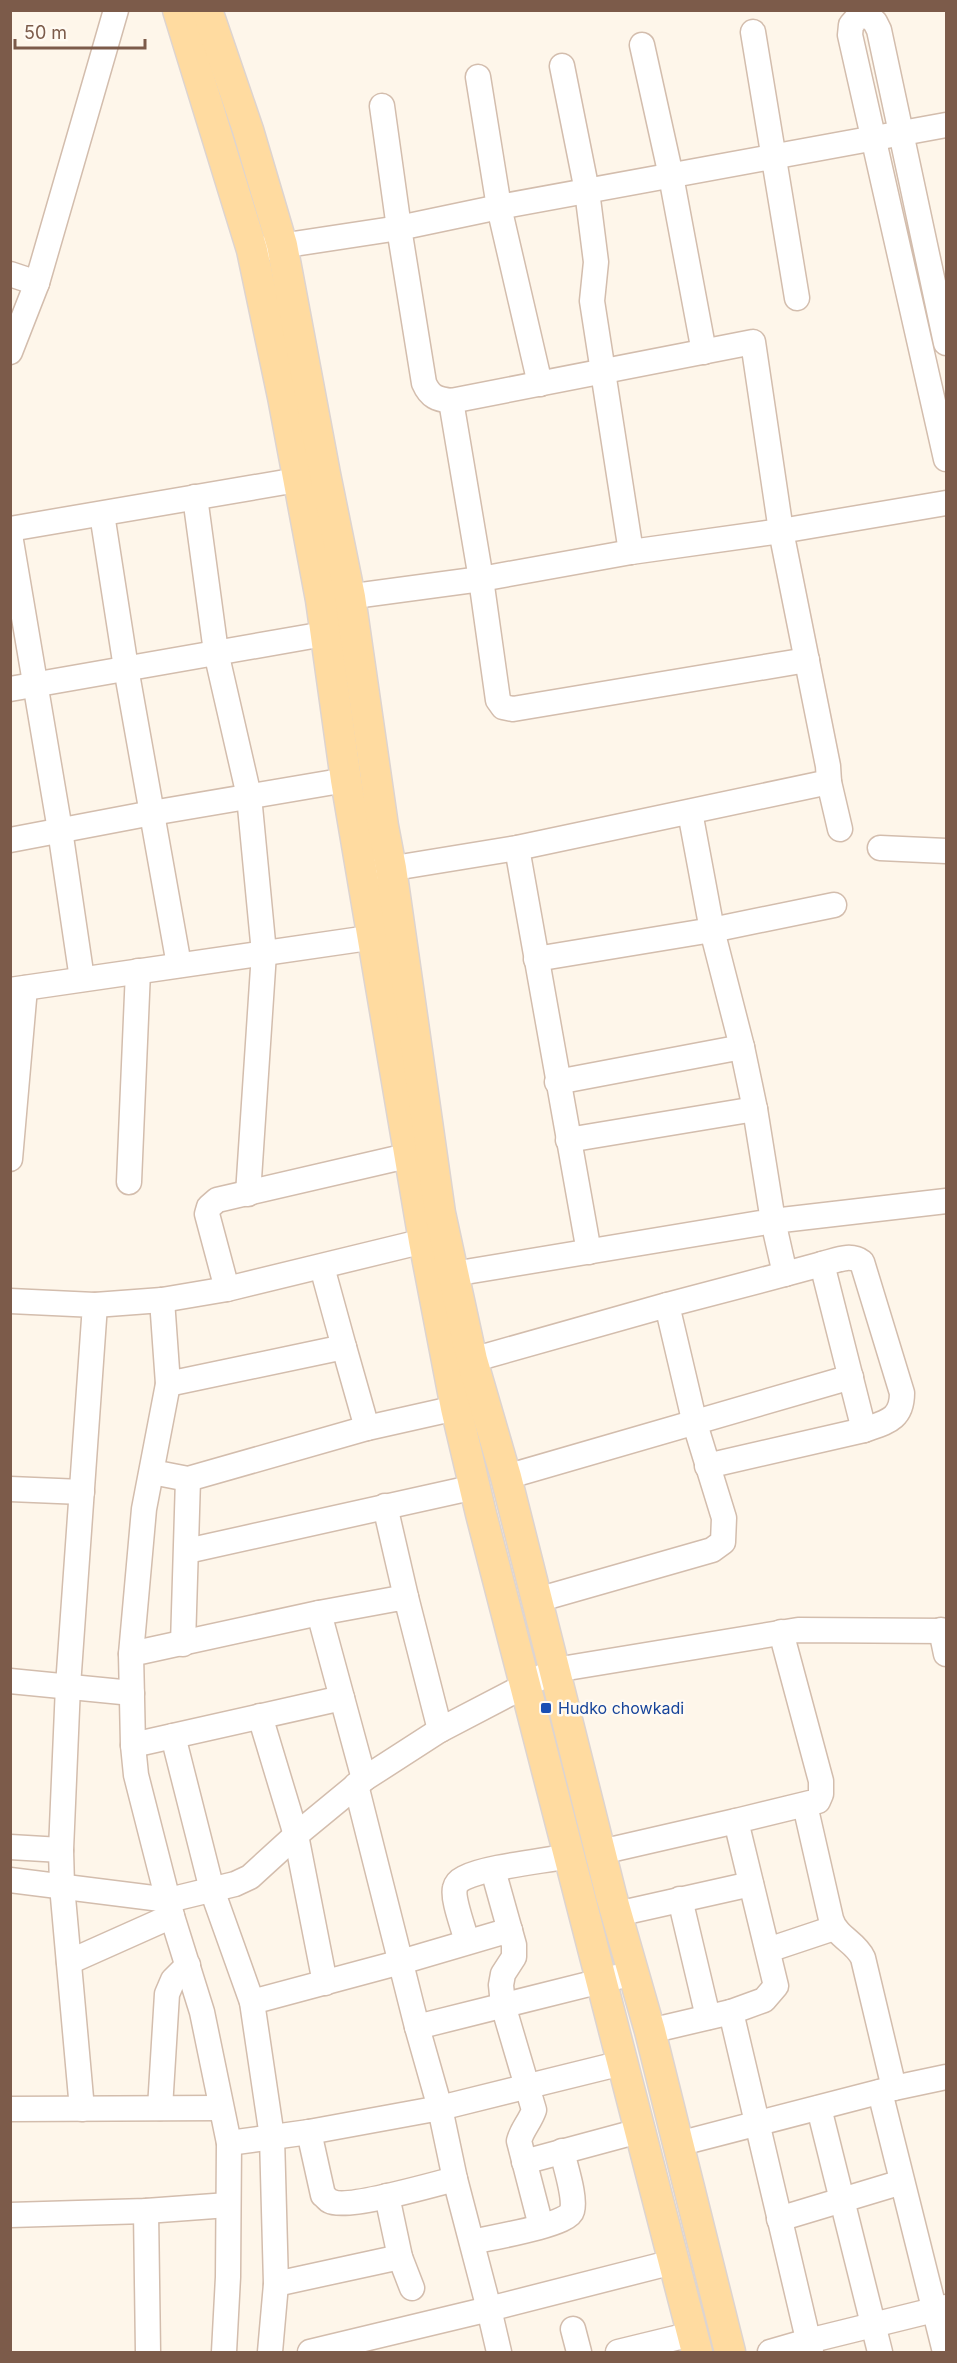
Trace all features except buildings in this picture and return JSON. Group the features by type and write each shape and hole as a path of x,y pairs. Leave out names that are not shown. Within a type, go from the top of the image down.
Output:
{"main road":[{"path":"178,10 252,250 321,600 324,634 362,873 387,935 440,1213 472,1360 506,1477 600,1851 650,2031 730,2352"},
{"path":"207,10 248,130 282,245 322,463 350,597 391,868 387,935 411,1155 424,1241 456,1408 694,2343"}],"street":[{"path":"10,352 37,283 116,10"},
{"path":"946,343 879,30 870,13 858,17 851,25 850,35 946,459"},
{"path":"753,32 797,298"},
{"path":"642,45 671,176 704,352"},
{"path":"562,66 586,191 596,262 592,301 631,552"},
{"path":"478,77 499,207 540,384"},
{"path":"382,106 424,383 428,393 436,399 452,401 753,342 781,531 840,829"},
{"path":"252,250 399,228 499,207 946,124"},
{"path":"10,274 37,283"},
{"path":"452,401 498,700 503,707 513,709 807,660"},
{"path":"10,529 297,480"},
{"path":"195,497 216,652 249,796 264,953 248,1194"},
{"path":"321,600 481,579 631,552 781,531 946,503"},
{"path":"102,514 126,669 179,965"},
{"path":"10,535 60,830 82,979"},
{"path":"10,688 324,634"},
{"path":"10,840 346,780"},
{"path":"362,873 517,848 829,782"},
{"path":"690,812 712,930 742,1047 755,1109 773,1221 785,1274"},
{"path":"517,848 589,1252"},
{"path":"880,848 946,851"},
{"path":"536,959 712,930 834,905"},
{"path":"10,1159 18,988 387,935"},
{"path":"129,1182 138,971"},
{"path":"557,1082 742,1047"},
{"path":"568,1140 755,1109"},
{"path":"227,1289 207,1214 209,1207 217,1200 411,1155"},
{"path":"453,1274 773,1221 946,1201"},
{"path":"10,1301 95,1305 162,1300 227,1289 424,1241"},
{"path":"472,1360 822,1264 846,1258 856,1258 862,1262 902,1393 902,1404 892,1420 864,1431 707,1466"},
{"path":"822,1264 864,1431"},
{"path":"322,1267 366,1428"},
{"path":"162,1300 168,1384 144,1509 131,1654 133,1745 136,1775 170,1908 202,2012 229,2143 224,2352"},
{"path":"82,2109 62,1886 61,1850 69,1686 95,1305"},
{"path":"537,1600 712,1550 723,1542 724,1518 695,1424 668,1305"},
{"path":"168,1384 344,1347"},
{"path":"506,1477 851,1377"},
{"path":"152,1472 188,1479 366,1428 456,1408"},
{"path":"183,1644 188,1479"},
{"path":"187,1551 475,1487"},
{"path":"10,1489 82,1492"},
{"path":"385,1506 405,1597 440,1730"},
{"path":"131,1654 319,1613 405,1597"},
{"path":"319,1613 342,1698 401,1962 440,2108 455,2179 499,2352"},
{"path":"69,1962 170,1908 250,1877 360,1782 440,1730 555,1670 798,1630 944,1631 946,1654"},
{"path":"600,1851 818,1801 821,1794 821,1781 781,1632"},
{"path":"10,1681 132,1693"},
{"path":"133,1745 342,1698"},
{"path":"260,1716 296,1835 325,1983"},
{"path":"173,1736 212,1890 252,2002 272,2137 276,2283 270,2352"},
{"path":"805,1805 834,1928 839,1935 858,1947 863,1958 902,2182 940,2308 945,2352"},
{"path":"650,2031 720,2014 764,2000 776,1986 736,1821"},
{"path":"10,1847 61,1850"},
{"path":"467,1942 454,1890 457,1883 465,1877 494,1870 569,1856"},
{"path":"494,1870 514,1946 514,1957 503,1974 501,1985 503,2005 534,2110 519,2141 541,2226"},
{"path":"10,1880 62,1886 170,1908"},
{"path":"617,1914 751,1884"},
{"path":"680,1899 756,2124 809,2347"},
{"path":"768,1950 834,1928"},
{"path":"252,2002 510,1930"},
{"path":"160,2108 167,1994 173,1980 188,1965"},
{"path":"417,2027 633,1973"},
{"path":"229,2143 309,2132 440,2108 622,2063"},
{"path":"678,2144 887,2090 945,2082"},
{"path":"10,2109 221,2108"},
{"path":"819,2108 880,2352"},
{"path":"524,2162 639,2131"},
{"path":"309,2132 323,2194 330,2201 340,2204 387,2196 455,2179"},
{"path":"472,2242 563,2220 571,2215 573,2208 561,2151"},
{"path":"779,2219 902,2182"},
{"path":"387,2196 400,2257 412,2288"},
{"path":"10,2215 147,2211 228,2205"},
{"path":"147,2211 148,2352"},
{"path":"276,2283 400,2257"},
{"path":"310,2352 673,2262"},
{"path":"770,2352 809,2347 873,2326 940,2308"},
{"path":"573,2329 579,2352"},
{"path":"618,2352 694,2343"}],"place":[{"name":"Hudko chowkadi","path":"546,1708"}]}
